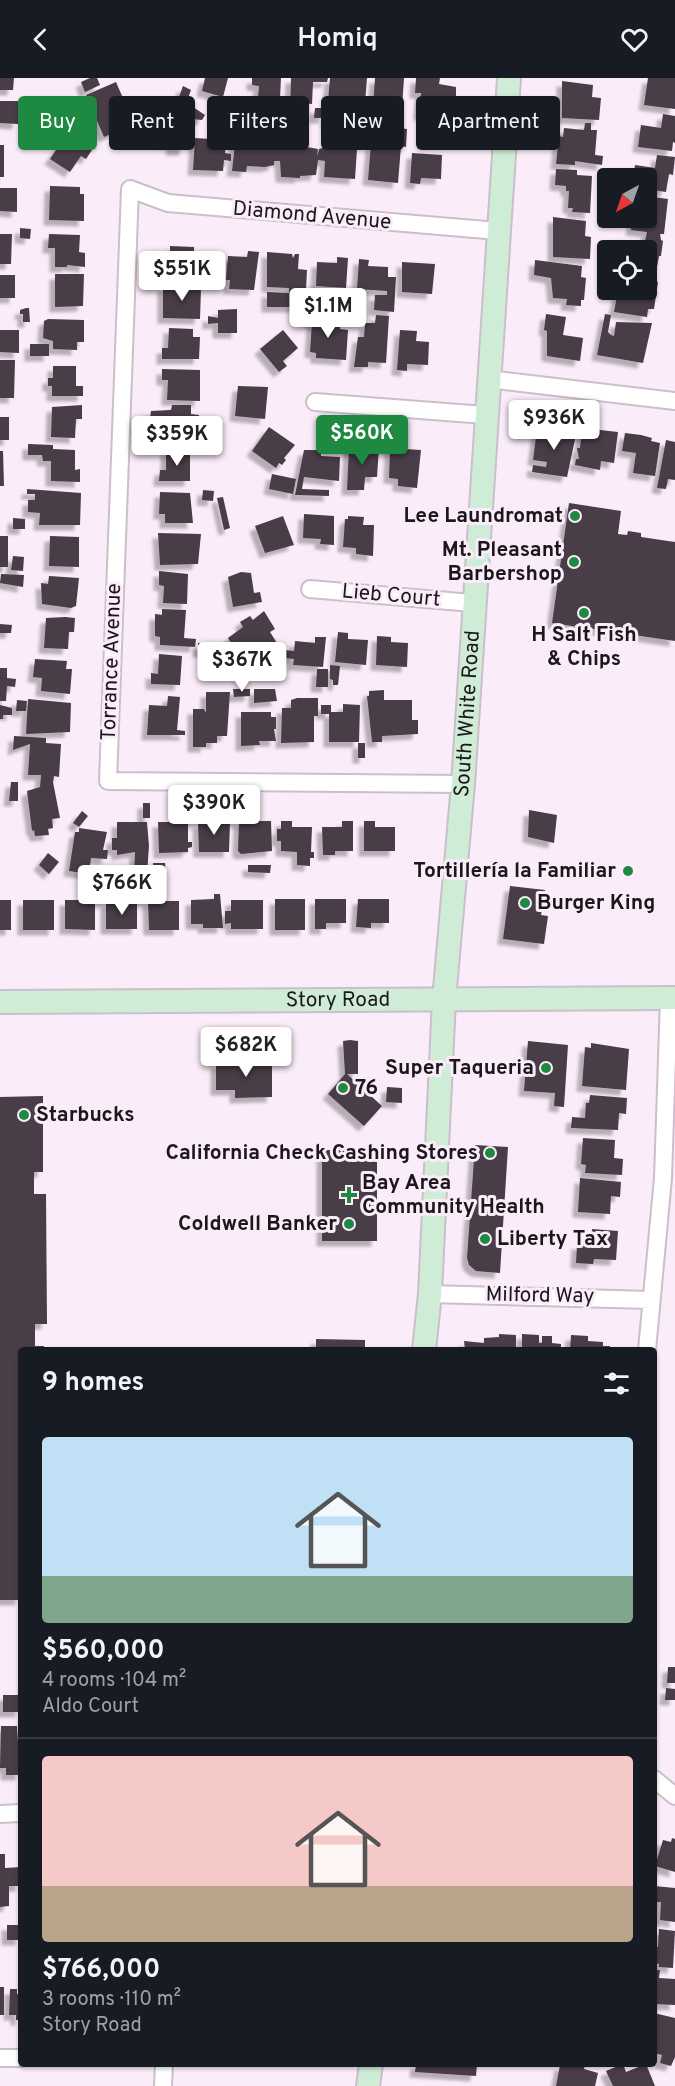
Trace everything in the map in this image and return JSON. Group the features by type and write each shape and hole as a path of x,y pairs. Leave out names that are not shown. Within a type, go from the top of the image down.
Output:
{"main road":[{"name":"South White Road","path":"424,1347 430,1294 444,1000 463,784 472,603 509,78"},
{"name":"Story Road","path":"0,1002 672,998"},
{"path":"368,2086 370,2067"}],"street":[{"name":"Diamond Avenue","path":"130,189 168,203 498,231"},
{"name":"Torrance Avenue","path":"130,189 108,781 463,784"},
{"path":"488,379 675,401"},
{"path":"315,402 485,415"},
{"name":"Lieb Court","path":"310,589 472,603"},
{"path":"647,1347 650,1300 669,1179 672,998"},
{"name":"Milford Way","path":"430,1294 650,1300"},
{"path":"657,1787 675,1796"},
{"path":"0,1814 18,1813"},
{"path":"0,2058 18,2058"},
{"path":"163,2086 164,2067"}],"building":[{"path":"0,78 14,78 13,90 0,90"},
{"path":"97,78 100,85 85,92 81,82"},
{"path":"205,78 228,78 223,96 202,91"},
{"path":"252,78 281,78 280,96 258,96 259,86 252,85"},
{"path":"291,78 328,78 327,82 313,82 312,104 309,104 309,96 290,96"},
{"path":"330,78 367,78 366,96 328,96"},
{"path":"375,78 404,78 403,96 374,96"},
{"path":"416,78 440,78 439,84 456,87 456,96 421,96 421,93 415,93"},
{"path":"648,78 675,78 675,109 644,105"},
{"path":"562,81 593,85 592,97 601,98 599,120 562,118"},
{"path":"116,82 122,96 109,96 109,135 104,137 97,121 97,96 86,95"},
{"path":"183,86 191,90 189,96 179,96"},
{"path":"0,101 18,101 18,124 0,123"},
{"path":"195,108 205,115 202,120 195,119"},
{"path":"315,108 321,108 321,118 314,118"},
{"path":"663,114 675,116 675,143 673,142 672,151 638,147 641,125 661,128"},
{"path":"585,123 591,123 591,130 597,130 595,155 603,156 602,165 575,161 575,165 556,164 558,150 560,150 560,136 563,137 564,128 584,130"},
{"path":"404,129 407,129 406,147 404,147"},
{"path":"195,138 207,139 207,150 225,150 225,153 231,154 231,161 224,160 223,171 193,170"},
{"path":"0,145 4,145 4,177 0,177"},
{"path":"309,147 318,149 317,157 321,148 357,150 355,179 324,177 325,161 318,160 316,175 300,176 300,178 281,177 280,161 274,161 274,165 265,167 247,166 246,172 232,171 234,150 309,150"},
{"path":"56,150 92,150 86,159 81,156 70,172 50,159"},
{"path":"370,150 401,150 398,183 368,180"},
{"path":"412,153 442,155 441,179 421,178 420,184 410,183"},
{"path":"657,155 675,157 673,175 669,174 666,192 657,191 657,168 655,168"},
{"path":"635,165 655,168 635,168"},
{"path":"556,169 577,170 577,175 592,176 590,213 572,212 573,208 568,208 569,191 566,191 566,186 555,185"},
{"path":"50,186 80,187 80,194 84,194 84,221 49,220"},
{"path":"0,188 17,188 17,212 0,211"},
{"path":"657,198 668,199 664,234 660,234 663,241 657,267 657,240 645,240 647,232 631,230 631,228 657,228"},
{"path":"553,217 586,221 585,236 591,237 590,259 553,257"},
{"path":"20,228 31,229 30,239 20,238"},
{"path":"0,234 12,234 11,264 0,264"},
{"path":"49,234 80,235 79,252 85,253 85,267 67,265 67,267 55,267 55,248 48,248"},
{"path":"170,246 194,247 194,277 191,277 191,282 180,282 180,277 164,278 164,264 170,264"},
{"path":"248,251 259,252 254,290 229,289 230,280 226,280 228,256 247,257"},
{"path":"267,252 292,254 293,258 295,254 299,254 298,269 307,270 306,290 297,289 297,293 292,292 292,296 301,297 301,307 267,307 267,292 289,293 289,288 267,287"},
{"path":"337,257 348,258 346,288 316,286 317,262 337,263"},
{"path":"359,259 369,260 368,266 388,267 388,277 396,277 394,312 374,310 375,295 387,295 387,291 357,289"},
{"path":"535,260 582,266 581,277 586,278 584,300 581,300 581,306 566,305 567,299 553,298 551,278 534,275"},
{"path":"402,262 435,264 432,294 402,292"},
{"path":"202,272 215,272 214,281 202,281"},
{"path":"55,274 84,274 83,306 55,307"},
{"path":"0,275 15,275 15,298 0,298"},
{"path":"181,284 192,284 192,288 201,288 200,319 163,318 163,286 181,288"},
{"path":"340,290 349,291 349,306 340,305"},
{"path":"616,300 655,300 654,309 648,309 647,317 614,312"},
{"path":"29,308 30,322 23,322 23,314 20,314 20,310"},
{"path":"237,309 237,333 218,333 218,323 208,324 208,316 218,318 218,310"},
{"path":"309,312 318,312 318,322 340,323 340,329 348,330 346,360 316,358 316,353 310,352 312,322 308,322"},
{"path":"546,314 566,317 563,335 583,338 580,361 547,356 547,331 544,330"},
{"path":"605,314 611,315 608,332 614,336 616,322 652,323 643,363 597,355"},
{"path":"376,315 389,316 386,363 368,362 368,367 354,367 358,337 364,337 365,323 375,323"},
{"path":"48,319 84,320 84,342 77,342 77,350 53,349 53,341 43,338 44,321"},
{"path":"169,328 193,329 193,337 200,337 199,359 162,359 162,348 168,348"},
{"path":"0,330 19,330 19,353 0,352"},
{"path":"283,330 298,348 283,361 287,366 279,372 260,349"},
{"path":"400,330 417,331 416,341 429,342 428,365 407,364 407,371 397,370"},
{"path":"30,344 49,344 49,356 30,356"},
{"path":"0,360 15,360 14,398 0,398"},
{"path":"53,366 76,366 76,386 83,386 83,396 52,396 52,386 48,386 48,378 53,378"},
{"path":"162,369 200,370 200,401 167,400 168,380 162,380"},
{"path":"238,386 268,387 265,419 235,416"},
{"path":"82,405 82,419 76,419 75,438 51,437 52,407"},
{"path":"172,405 191,405 191,414 199,415 199,439 167,440 167,420 150,419 151,411 171,410"},
{"path":"0,417 9,417 9,440 0,440"},
{"path":"269,427 295,445 284,458 286,460 282,465 279,463 276,468 252,451"},
{"path":"546,427 577,430 567,477 532,472 533,465 546,467 547,462 533,460 537,429 545,430"},
{"path":"591,429 618,432 614,463 601,461 600,470 575,465 576,459 579,459 577,448 580,448 582,430 591,431"},
{"path":"625,433 652,438 651,441 660,443 655,476 633,473 636,453 622,451"},
{"path":"666,440 675,442 675,480 668,479 666,489 657,488"},
{"path":"28,444 53,445 53,449 75,450 75,470 80,469 80,482 51,481 51,461 43,461 42,455 28,455"},
{"path":"349,446 379,447 377,477 365,477 364,490 347,490"},
{"path":"390,448 421,450 417,488 398,486 398,479 389,478"},
{"path":"166,450 190,451 190,481 159,481 160,470 166,470"},
{"path":"304,450 321,450 321,456 340,457 339,481 304,477 302,489 329,490 329,496 295,495"},
{"path":"0,451 3,451 4,486 0,486"},
{"path":"272,474 296,479 293,494 269,489"},
{"path":"27,489 81,493 80,525 39,525 40,513 28,512 28,500 35,500 35,494 27,494"},
{"path":"203,490 214,491 213,501 202,500"},
{"path":"160,492 190,493 193,523 165,523 165,514 159,514"},
{"path":"223,497 230,528 224,530 217,498"},
{"path":"569,503 621,511 618,534 627,535 628,531 641,533 641,537 675,542 675,641 552,623"},
{"path":"304,514 334,516 334,545 320,544 321,539 303,538"},
{"path":"283,516 294,545 265,553 255,526"},
{"path":"348,516 364,517 363,525 374,525 373,556 356,554 356,548 343,547 345,519 348,519"},
{"path":"13,518 25,519 25,529 13,529"},
{"path":"158,533 201,534 198,564 160,565"},
{"path":"0,536 8,536 8,567 0,567"},
{"path":"50,536 79,537 79,567 49,566"},
{"path":"13,556 24,557 23,571 11,570"},
{"path":"159,571 188,574 187,604 163,603 164,586 159,585"},
{"path":"241,572 251,573 254,593 260,592 262,602 233,607 228,577"},
{"path":"1,574 24,575 23,587 0,583"},
{"path":"49,576 79,578 76,606 71,608 42,604 41,583 48,584"},
{"path":"162,609 186,610 184,638 196,639 195,647 160,645 160,637 155,636 155,614 162,615"},
{"path":"264,611 275,629 270,632 282,651 264,662 256,655 248,659 241,648 236,651 228,638 243,627 240,622 250,616 253,620"},
{"path":"46,618 75,618 74,632 69,632 68,649 44,648"},
{"path":"0,624 12,625 11,633 0,633"},
{"path":"338,632 348,633 348,639 368,640 366,665 335,662"},
{"path":"377,636 391,637 391,642 408,643 407,667 376,665"},
{"path":"315,637 326,637 323,667 293,665 294,659 285,658 285,650 294,651 295,641 315,643"},
{"path":"198,643 209,643 208,652 198,652"},
{"path":"159,654 182,656 180,685 151,684 151,673 158,674"},
{"path":"35,659 67,661 66,669 72,669 70,694 41,691 42,678 33,677"},
{"path":"330,665 340,666 338,685 333,685 333,680 330,679"},
{"path":"0,668 7,668 7,678 16,679 15,687 7,686 6,701 0,701"},
{"path":"317,669 328,669 328,687 316,687"},
{"path":"233,689 250,689 250,696 234,697"},
{"path":"254,689 275,689 277,701 254,703"},
{"path":"384,690 384,700 412,700 412,720 418,720 418,734 382,736 382,742 372,742 367,696 369,696 369,691"},
{"path":"206,692 230,692 227,736 217,736 217,743 206,743 206,747 193,747 193,709 204,709 206,713"},
{"path":"168,696 180,697 177,730 185,731 185,735 147,735 149,705 167,706"},
{"path":"318,698 318,716 314,716 314,742 281,743 282,708 291,708 291,700"},
{"path":"28,699 71,703 70,732 26,734"},
{"path":"17,700 27,701 26,711 16,711"},
{"path":"343,704 360,705 359,742 329,742 329,714 321,714 321,705 331,705 331,712 343,712"},
{"path":"0,705 12,708 12,715 3,715 3,719 0,719"},
{"path":"241,712 271,712 271,717 276,717 276,729 274,729 276,741 259,741 260,745 241,746"},
{"path":"14,736 46,738 46,743 61,744 59,777 54,776 53,782 60,818 52,819 53,828 48,829 49,835 35,836 34,830 32,831 27,791 40,787 41,775 28,775 30,744 13,750"},
{"path":"358,743 365,743 365,758 358,758"},
{"path":"11,782 18,782 18,801 9,801"},
{"path":"143,803 150,803 150,818 143,818"},
{"path":"529,810 557,815 554,843 528,837"},
{"path":"82,811 88,816 79,827 73,823"},
{"path":"211,818 230,822 229,852 199,852 198,823 211,823"},
{"path":"239,821 271,821 272,851 241,854 238,851"},
{"path":"281,821 292,821 292,827 312,827 311,852 314,852 314,858 310,858 310,866 297,865 297,852 281,851 281,841 277,841 277,829 281,829"},
{"path":"342,821 353,821 353,851 335,851 335,855 323,855 322,827 342,827"},
{"path":"364,821 375,821 375,827 395,827 395,851 364,851"},
{"path":"117,822 147,822 149,846 147,874 134,875 135,852 117,855 117,850 112,850 112,838 117,838"},
{"path":"158,822 188,822 188,842 192,842 192,847 188,848 188,852 159,853"},
{"path":"79,828 107,832 103,850 108,850 107,859 91,858 89,874 69,871 75,832 79,832"},
{"path":"48,853 59,862 49,874 39,865"},
{"path":"153,863 165,863 166,875 154,875"},
{"path":"248,865 271,865 270,873 248,872"},
{"name":"Burger King","path":"510,886 545,890 541,915 548,916 544,944 503,939"},
{"path":"214,894 220,894 223,928 203,928 203,924 191,924 191,900 214,899"},
{"path":"275,899 305,899 305,930 275,930"},
{"path":"315,899 346,899 346,923 326,923 326,929 315,929"},
{"path":"358,899 389,899 389,923 371,923 371,928 356,927"},
{"path":"0,900 11,900 11,930 0,930"},
{"path":"23,900 54,900 54,930 23,930"},
{"path":"65,900 95,900 95,930 65,929"},
{"path":"231,900 263,900 263,929 231,929 231,923 225,924 225,911 231,911"},
{"path":"148,901 179,901 179,930 149,930"},
{"path":"106,902 137,902 137,929 106,929"},
{"path":"343,1041 358,1041 358,1074 347,1074 382,1106 364,1126 328,1094 345,1074"},
{"name":"Super Taqueria","path":"528,1041 568,1045 564,1107 554,1106 555,1093 524,1091"},
{"path":"591,1043 629,1049 626,1090 582,1086 585,1047 591,1048"},
{"path":"247,1058 247,1062 272,1061 272,1097 235,1098 235,1090 216,1090 216,1063 232,1063"},
{"path":"387,1087 402,1088 402,1103 386,1102"},
{"path":"590,1095 627,1098 626,1114 619,1113 618,1130 571,1128 572,1117 585,1118 586,1103 589,1103"},
{"path":"43,1096 43,1172 34,1172 34,1194 46,1194 47,1324 35,1324 35,1346 44,1347 18,1347 18,1600 0,1600 0,1097"},
{"path":"583,1138 615,1140 614,1158 623,1159 622,1175 585,1173 586,1165 581,1164"},
{"path":"475,1145 508,1147 500,1273 476,1271 469,1265 467,1258"},
{"path":"322,1150 377,1150 377,1241 322,1241"},
{"path":"580,1178 621,1182 620,1197 611,1196 610,1214 578,1212"},
{"path":"592,1229 618,1231 616,1260 594,1259 593,1264 576,1263 577,1244 591,1245"},
{"path":"499,1334 516,1335 516,1347 465,1347 464,1341 484,1343 484,1338 499,1337"},
{"path":"522,1334 539,1335 539,1343 542,1343 542,1336 552,1336 552,1343 561,1344 561,1347 522,1347"},
{"path":"571,1335 588,1336 588,1341 603,1342 603,1346 610,1346 610,1347 570,1347"},
{"path":"316,1339 365,1340 365,1347 316,1347"},
{"path":"668,1667 675,1667 675,1683 667,1683"},
{"path":"666,1688 675,1689 675,1700 665,1700"},
{"path":"3,1695 18,1695 18,1712 3,1712"},
{"path":"1,1726 17,1726 18,1775 6,1775 6,1768 0,1768"},
{"path":"672,1838 675,1839 675,1872 657,1867 663,1840 671,1842"},
{"path":"0,1854 5,1854 5,1868 18,1867 18,1886 9,1886 9,1906 0,1907"},
{"path":"657,1886 675,1888 675,1922 660,1920 661,1902 657,1902"},
{"path":"7,1925 18,1925 18,1940 7,1940"},
{"path":"659,1929 675,1931 673,1968 659,1967 657,1964"},
{"path":"657,1970 660,1970 659,1978 675,1979 675,2005 657,2004"},
{"path":"0,1987 4,1987 4,2015 0,2015"},
{"path":"10,1989 17,1989 18,2020 16,2020 16,2015 9,2015"},
{"path":"657,2014 675,2018 675,2057 671,2066 660,2063 662,2055 657,2054"},
{"path":"416,2067 477,2067 476,2076 415,2072"},
{"path":"560,2067 584,2067 584,2069 598,2073 595,2086 556,2086"},
{"path":"616,2067 624,2067 626,2072 638,2067 647,2067 655,2086 613,2086 606,2071"}],"place":[{"name":"Lee Laundromat","path":"575,516"},
{"name":"Mt. Pleasant Barbershop","path":"574,562"},
{"name":"H Salt Fish & Chips","path":"584,613"},
{"name":"Tortillería la Familiar","path":"628,871"},
{"name":"Burger King","path":"525,903"},
{"name":"Super Taqueria","path":"546,1068"},
{"name":"76","path":"343,1088"},
{"name":"Starbucks","path":"24,1115"},
{"name":"California Check Cashing Stores","path":"490,1153"},
{"name":"Bay Area Community Health","path":"349,1195"},
{"name":"Coldwell Banker","path":"349,1224"},
{"name":"Liberty Tax","path":"485,1239"}]}
